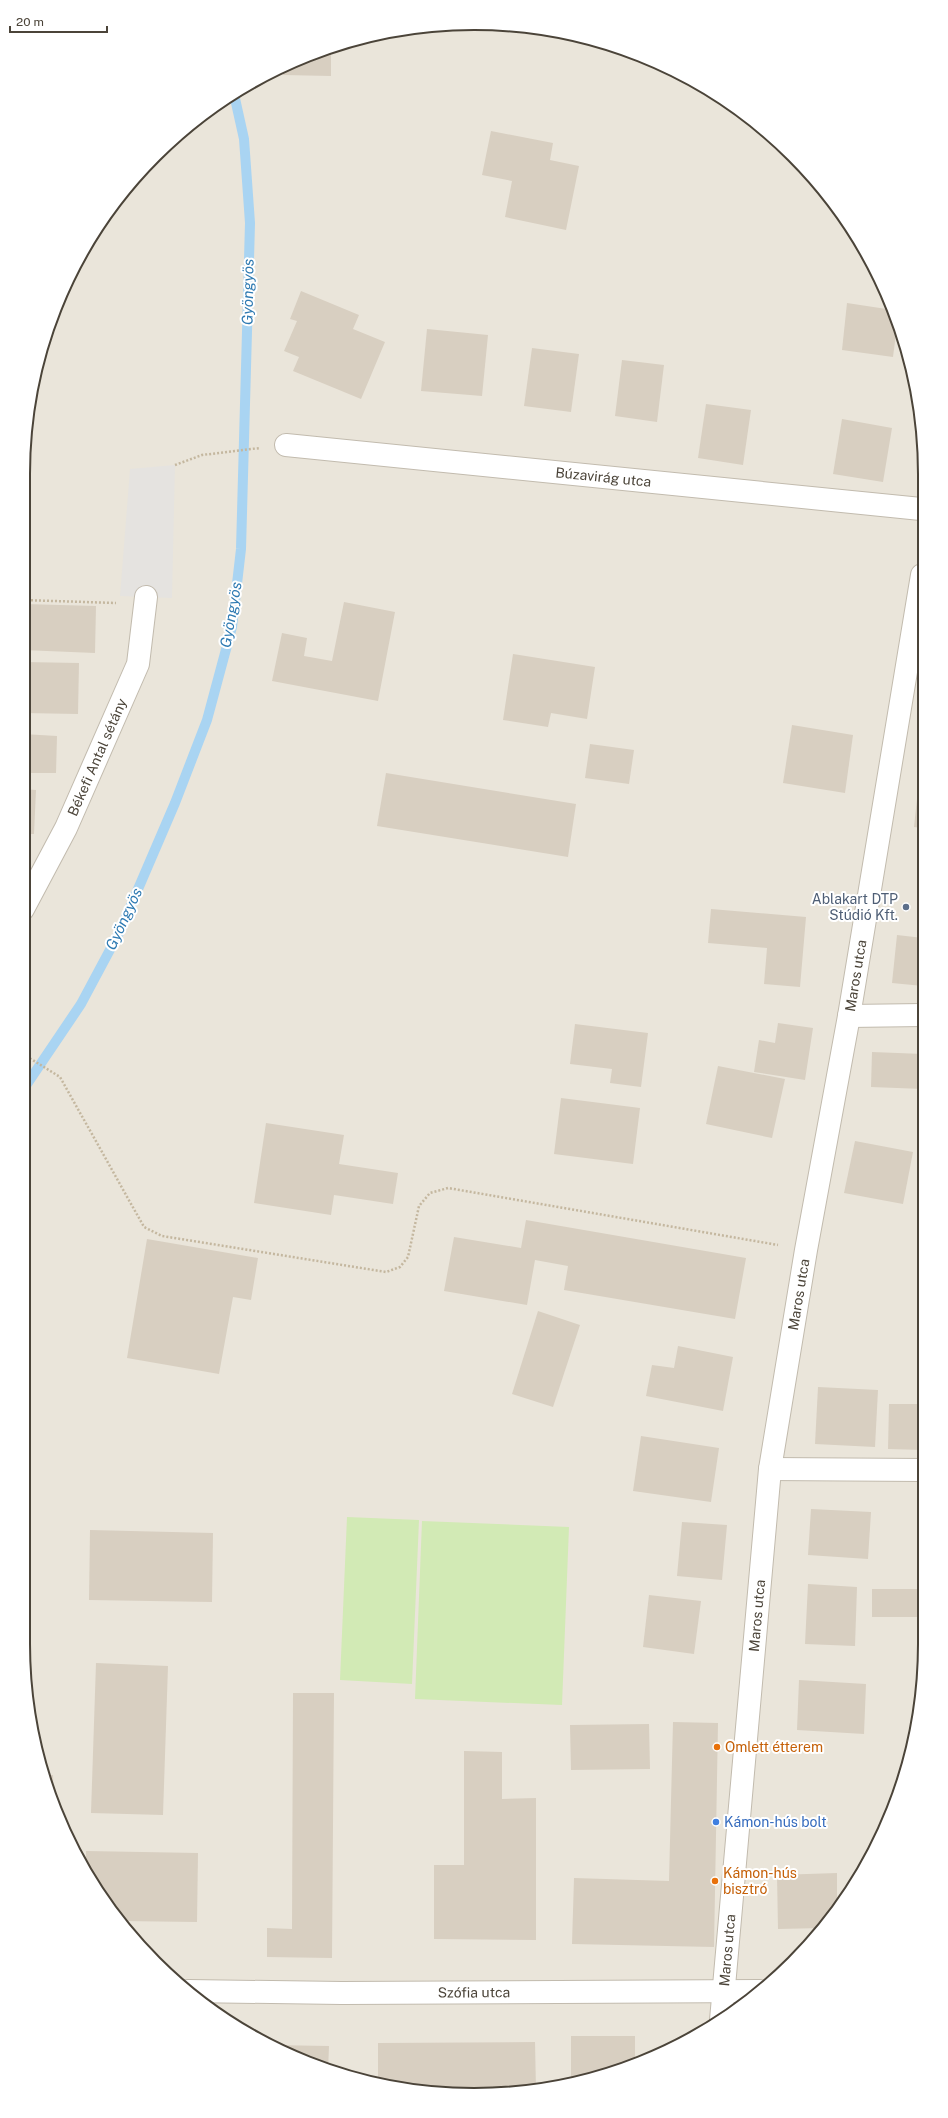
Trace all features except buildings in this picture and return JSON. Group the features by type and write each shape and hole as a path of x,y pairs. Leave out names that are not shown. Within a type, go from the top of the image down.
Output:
{"street":[{"name":"Búzavirág utca","path":"286,445 918,509"},
{"name":"Békefi Antal sétány","path":"30,896 66,828 138,664 145,600"},
{"name":"Maros utca","path":"722,2013 770,1469 806,1250 849,1016 918,600"},
{"path":"849,1016 918,1016"},
{"path":"770,1469 918,1470"},
{"name":"Szófia utca","path":"198,1991 342,1993 750,1991"}],"path":[{"path":"175,465 202,455 286,445"},
{"path":"30,600 145,600"},
{"path":"30,1058 60,1077 144,1227 162,1236 386,1272 400,1267 408,1257 419,1206 430,1193 448,1188 806,1250"}],"shaded area":[{"path":"474,30 532,34 561,39 589,45 644,64 696,89 744,122 767,140 788,160 808,181 826,204 859,252 884,304 903,359 914,416 918,474 918,1644 914,1702 909,1731 903,1759 884,1814 859,1866 843,1891 808,1937 767,1978 721,2013 696,2029 644,2054 617,2064 589,2073 561,2079 503,2087 474,2088 416,2084 359,2073 331,2064 304,2054 252,2029 227,2013 181,1978 140,1937 105,1891 89,1866 64,1814 45,1759 34,1702 31,1673 30,474 34,416 39,387 45,359 64,304 89,252 105,227 140,181 160,160 181,140 227,105 252,89 304,64 359,45 387,39 445,31"},
{"path":"175,465 172,598 120,596 130,469"}],"green space":[{"path":"347,1517 419,1520 412,1684 340,1680"},
{"path":"422,1521 569,1527 562,1705 415,1699"}],"waterway":[{"name":"Gyöngyös","path":"30,1080 81,1004 120,931 175,803 207,720 232,627 241,549 250,223 244,139 235,100"}],"place":[{"name":"Ablakart DTP Stúdió Kft.","path":"906,907"},
{"name":"Omlett étterem","path":"717,1747"},
{"name":"Kámon-hús bolt","path":"716,1822"},
{"name":"Kámon-hús bisztró","path":"715,1881"}]}
